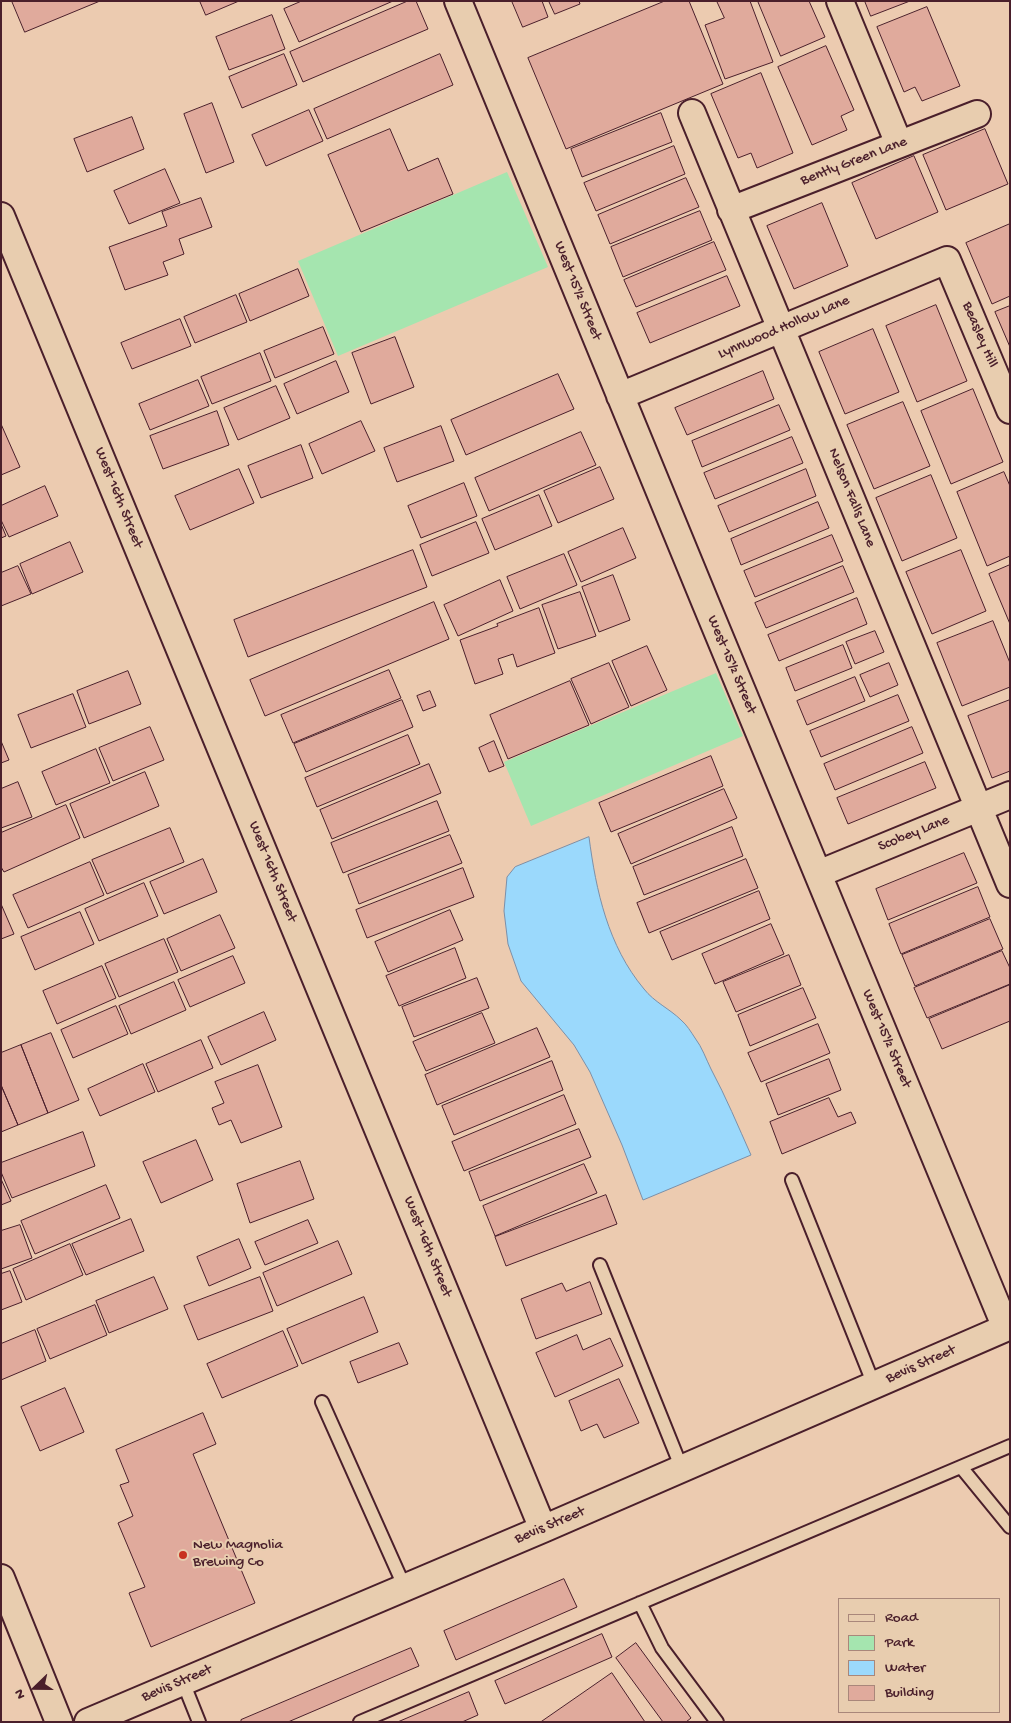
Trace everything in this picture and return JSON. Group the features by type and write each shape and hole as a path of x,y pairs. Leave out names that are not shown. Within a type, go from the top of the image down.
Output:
{"street":[{"name":"West 15½ Street","path":"458,1 818,874 1008,1327"},
{"path":"840,1 899,144"},
{"name":"Nelson Falls Lane","path":"692,113 1010,884"},
{"name":"Bently Green Lane","path":"732,210 977,114"},
{"name":"West 16th Street","path":"1,216 543,1529"},
{"name":"Lynnwood Hollow Lane","path":"620,396 947,260"},
{"name":"Beasley Hill","path":"947,260 1010,410"},
{"name":"Scobey Lane","path":"818,874 1010,795"},
{"name":"Bevis Street","path":"88,1722 543,1529 1008,1327"},
{"path":"1,1578 13,1620 59,1722"}],"lane":[{"path":"792,1180 874,1385"},
{"path":"600,1265 682,1469"},
{"path":"322,1402 405,1588"},
{"path":"360,1722 1010,1446"},
{"path":"961,1467 1010,1527"},
{"path":"640,1603 662,1648 717,1722"},
{"path":"183,1682 200,1722"}],"green space":[{"path":"507,172 548,267 338,356 298,261"},
{"path":"716,673 743,736 531,826 504,762"}],"water":[{"path":"589,837 600,897 621,955 648,994 683,1022 702,1049 751,1155 643,1200 622,1145 590,1072 574,1045 521,981 508,944 504,911 507,877 515,867"}],"building":[{"path":"12,1 100,1 25,32"},
{"path":"200,1 239,1 206,15"},
{"path":"302,1 393,1 299,42 284,9"},
{"path":"408,1 416,1 428,29 303,82 290,52"},
{"path":"512,1 542,1 548,17 523,27"},
{"path":"549,1 579,1 580,4 555,14"},
{"path":"665,1 689,1 723,84 566,149 528,58"},
{"path":"717,1 750,1 773,62 725,79 705,25 724,18"},
{"path":"758,1 809,1 825,37 781,56"},
{"path":"865,1 910,1 871,16"},
{"path":"927,7 960,86 922,101 915,87 904,92 877,27"},
{"path":"272,15 285,49 229,70 216,37"},
{"path":"826,46 854,110 841,116 847,130 812,145 778,67"},
{"path":"284,54 297,85 242,108 229,77"},
{"path":"440,54 453,85 327,139 314,109"},
{"path":"761,73 793,153 757,168 751,153 738,158 711,94"},
{"path":"212,103 234,162 206,173 184,114"},
{"path":"309,110 323,141 266,166 252,135"},
{"path":"661,113 672,142 582,177 571,149"},
{"path":"132,117 144,149 87,172 74,139"},
{"path":"390,129 408,171 438,158 453,194 361,232 328,155"},
{"path":"985,129 1008,184 946,210 923,155"},
{"path":"674,146 685,174 596,211 584,183"},
{"path":"914,156 938,212 876,239 852,183"},
{"path":"165,169 180,203 129,224 114,191"},
{"path":"686,178 699,207 610,244 598,215"},
{"path":"201,198 212,227 179,239 184,254 163,262 168,275 125,290 109,247 167,226 162,212"},
{"path":"822,203 848,266 794,289 767,226"},
{"path":"700,211 712,240 623,277 611,247"},
{"path":"1010,224 1010,296 992,304 966,243"},
{"path":"714,242 726,270 636,307 624,280"},
{"path":"298,269 309,296 250,321 239,294"},
{"path":"727,276 740,306 650,343 637,313"},
{"path":"236,295 247,322 195,343 184,317"},
{"path":"936,305 967,381 917,402 886,326"},
{"path":"1010,306 1010,347 995,312"},
{"path":"180,319 191,346 132,369 121,343"},
{"path":"323,327 334,354 275,378 264,351"},
{"path":"873,329 899,392 845,414 819,352"},
{"path":"395,337 414,387 371,404 352,353"},
{"path":"260,353 271,381 212,404 201,377"},
{"path":"336,361 349,392 297,414 284,384"},
{"path":"763,371 774,399 687,435 675,408"},
{"path":"558,374 574,409 466,455 451,420"},
{"path":"198,380 209,406 150,430 139,404"},
{"path":"276,386 290,418 238,440 224,408"},
{"path":"973,389 1003,462 951,484 921,411"},
{"path":"903,402 930,466 874,489 847,425"},
{"path":"779,405 790,430 702,467 692,441"},
{"path":"217,411 229,445 163,469 150,436"},
{"path":"361,421 375,451 322,474 309,444"},
{"path":"1,424 20,467 1,475"},
{"path":"441,426 454,461 397,482 384,448"},
{"path":"581,432 596,465 489,511 475,478"},
{"path":"792,437 803,463 715,499 704,473"},
{"path":"301,445 313,478 261,498 248,466"},
{"path":"600,467 614,499 558,523 544,491"},
{"path":"239,469 254,503 190,530 175,496"},
{"path":"806,469 816,496 729,532 718,506"},
{"path":"1004,472 1010,486 1010,556 987,566 957,492"},
{"path":"931,475 957,538 902,561 876,498"},
{"path":"464,483 477,516 421,538 408,506"},
{"path":"45,486 58,516 9,537 1,520 1,506"},
{"path":"539,495 552,526 495,550 482,519"},
{"path":"818,502 829,528 741,565 731,539"},
{"path":"476,522 489,553 432,576 420,545"},
{"path":"1,524 6,536 1,538"},
{"path":"623,528 636,558 581,582 568,552"},
{"path":"832,535 843,561 755,597 744,571"},
{"path":"70,542 83,572 32,594 20,564"},
{"path":"413,550 427,587 248,657 234,620"},
{"path":"961,550 986,611 932,634 906,572"},
{"path":"564,554 577,585 520,609 507,577"},
{"path":"1010,565 1010,624 989,574"},
{"path":"18,566 31,594 1,606 1,573"},
{"path":"843,566 854,592 766,628 755,603"},
{"path":"613,575 630,620 599,632 582,587"},
{"path":"500,580 513,611 458,636 444,605"},
{"path":"580,592 596,636 558,649 542,605"},
{"path":"857,598 867,624 779,661 768,635"},
{"path":"434,602 449,639 265,716 250,680"},
{"path":"539,608 555,653 517,667 513,654 498,659 503,674 475,684 460,640"},
{"path":"993,621 1010,663 1010,687 962,706 937,643"},
{"path":"875,631 884,652 855,664 846,642"},
{"path":"843,645 852,668 795,691 786,668"},
{"path":"647,646 667,690 631,706 612,661"},
{"path":"609,663 629,707 591,724 571,679"},
{"path":"889,663 898,685 870,697 860,675"},
{"path":"389,670 401,698 293,743 281,715"},
{"path":"128,671 141,704 89,724 77,691"},
{"path":"855,677 865,701 807,725 797,701"},
{"path":"570,681 589,725 508,759 490,715"},
{"path":"430,691 436,706 423,711 417,696"},
{"path":"73,694 86,727 31,748 18,715"},
{"path":"898,695 909,721 821,757 810,731"},
{"path":"402,700 413,727 306,772 294,744"},
{"path":"1010,700 1010,771 992,778 968,716"},
{"path":"150,727 164,760 113,781 99,748"},
{"path":"912,727 923,753 835,790 824,764"},
{"path":"408,735 420,764 317,807 305,778"},
{"path":"1,741 9,760 1,763"},
{"path":"494,741 504,766 489,772 479,748"},
{"path":"96,749 110,783 56,805 42,772"},
{"path":"711,756 723,786 611,832 599,803"},
{"path":"925,762 936,788 848,824 837,798"},
{"path":"429,764 441,793 332,839 320,810"},
{"path":"145,772 159,806 84,838 70,804"},
{"path":"18,782 32,817 1,828 1,789"},
{"path":"724,789 737,818 631,864 618,834"},
{"path":"437,801 449,831 343,873 331,843"},
{"path":"66,805 80,838 4,872 1,867 1,833"},
{"path":"732,827 743,856 644,895 633,867"},
{"path":"170,828 184,862 107,894 92,860"},
{"path":"450,835 462,863 359,904 348,875"},
{"path":"964,853 977,883 888,920 876,889"},
{"path":"203,859 217,892 164,914 150,882"},
{"path":"746,859 758,888 649,933 637,903"},
{"path":"90,862 104,895 28,928 13,895"},
{"path":"463,868 474,897 367,938 356,910"},
{"path":"144,883 158,916 99,941 85,909"},
{"path":"978,887 990,917 901,954 889,924"},
{"path":"759,891 770,919 672,960 660,932"},
{"path":"1,904 14,934 1,939"},
{"path":"450,910 463,940 388,972 375,942"},
{"path":"80,912 94,944 35,970 21,937"},
{"path":"220,915 235,948 181,971 167,939"},
{"path":"990,919 1003,949 915,986 902,955"},
{"path":"771,924 784,954 715,984 702,954"},
{"path":"164,939 178,972 119,997 105,964"},
{"path":"455,948 466,978 399,1006 386,976"},
{"path":"1002,951 1010,968 1010,984 927,1018 914,988"},
{"path":"789,955 801,985 736,1012 723,982"},
{"path":"233,956 245,983 190,1007 178,980"},
{"path":"102,966 116,998 57,1024 43,991"},
{"path":"477,978 489,1008 414,1037 402,1007"},
{"path":"174,982 186,1010 131,1034 119,1006"},
{"path":"1010,985 1010,1021 942,1049 929,1019"},
{"path":"803,988 816,1018 750,1046 738,1015"},
{"path":"116,1006 128,1034 73,1058 61,1030"},
{"path":"264,1012 276,1040 221,1065 208,1037"},
{"path":"482,1013 495,1043 426,1071 413,1042"},
{"path":"818,1024 830,1053 761,1082 748,1053"},
{"path":"537,1028 550,1057 437,1105 425,1075"},
{"path":"51,1033 79,1100 48,1113 21,1045"},
{"path":"201,1040 213,1068 158,1092 146,1064"},
{"path":"21,1045 48,1113 18,1125 1,1085 1,1053"},
{"path":"829,1059 841,1090 778,1115 766,1084"},
{"path":"552,1061 563,1090 454,1135 442,1106"},
{"path":"143,1064 155,1092 100,1116 88,1089"},
{"path":"258,1065 282,1127 241,1143 231,1120 219,1125 212,1108 224,1103 215,1082"},
{"path":"1,1085 18,1125 1,1132"},
{"path":"564,1095 576,1124 464,1171 452,1142"},
{"path":"829,1098 838,1117 851,1112 856,1123 782,1154 770,1122"},
{"path":"579,1129 591,1157 480,1201 469,1172"},
{"path":"83,1132 95,1166 12,1198 1,1172 1,1163"},
{"path":"196,1140 213,1180 161,1203 143,1162"},
{"path":"300,1161 314,1199 250,1223 237,1184"},
{"path":"584,1164 597,1193 495,1236 483,1206"},
{"path":"1,1179 11,1201 1,1205"},
{"path":"106,1185 120,1218 35,1254 21,1221"},
{"path":"606,1195 617,1224 506,1266 495,1237"},
{"path":"131,1219 144,1251 86,1275 72,1244"},
{"path":"308,1220 318,1243 265,1265 255,1242"},
{"path":"20,1225 32,1258 1,1269 1,1231"},
{"path":"239,1239 251,1268 209,1286 197,1257"},
{"path":"338,1241 352,1274 277,1306 263,1273"},
{"path":"70,1244 83,1275 26,1300 13,1269"},
{"path":"10,1271 22,1302 1,1310 1,1274"},
{"path":"154,1277 168,1309 109,1333 96,1301"},
{"path":"260,1277 273,1311 198,1340 184,1306"},
{"path":"590,1282 602,1314 536,1339 521,1299 562,1283 566,1291"},
{"path":"364,1297 378,1332 302,1364 287,1329"},
{"path":"95,1305 107,1335 50,1359 37,1329"},
{"path":"35,1330 46,1361 1,1380 1,1344"},
{"path":"283,1331 298,1366 222,1398 207,1364"},
{"path":"577,1335 583,1350 610,1338 623,1366 555,1397 536,1353"},
{"path":"399,1343 408,1364 358,1383 350,1362"},
{"path":"619,1379 639,1423 604,1438 597,1424 581,1431 569,1401"},
{"path":"65,1388 84,1432 40,1451 21,1407"},
{"name":"New Magnolia Brewing Co","path":"203,1413 216,1444 193,1454 255,1603 151,1647 129,1593 145,1587 118,1523 133,1516 120,1485 129,1482 116,1450"},
{"path":"564,1579 577,1607 456,1660 444,1631"},
{"path":"602,1634 612,1657 505,1704 495,1681"},
{"path":"636,1643 691,1718 686,1722 663,1722 616,1658"},
{"path":"411,1648 419,1666 288,1722 241,1722 241,1720"},
{"path":"612,1673 645,1722 541,1722"},
{"path":"469,1692 478,1715 462,1722 398,1722"}],"place":[{"name":"New Magnolia Brewing Co","path":"183,1555"}]}
